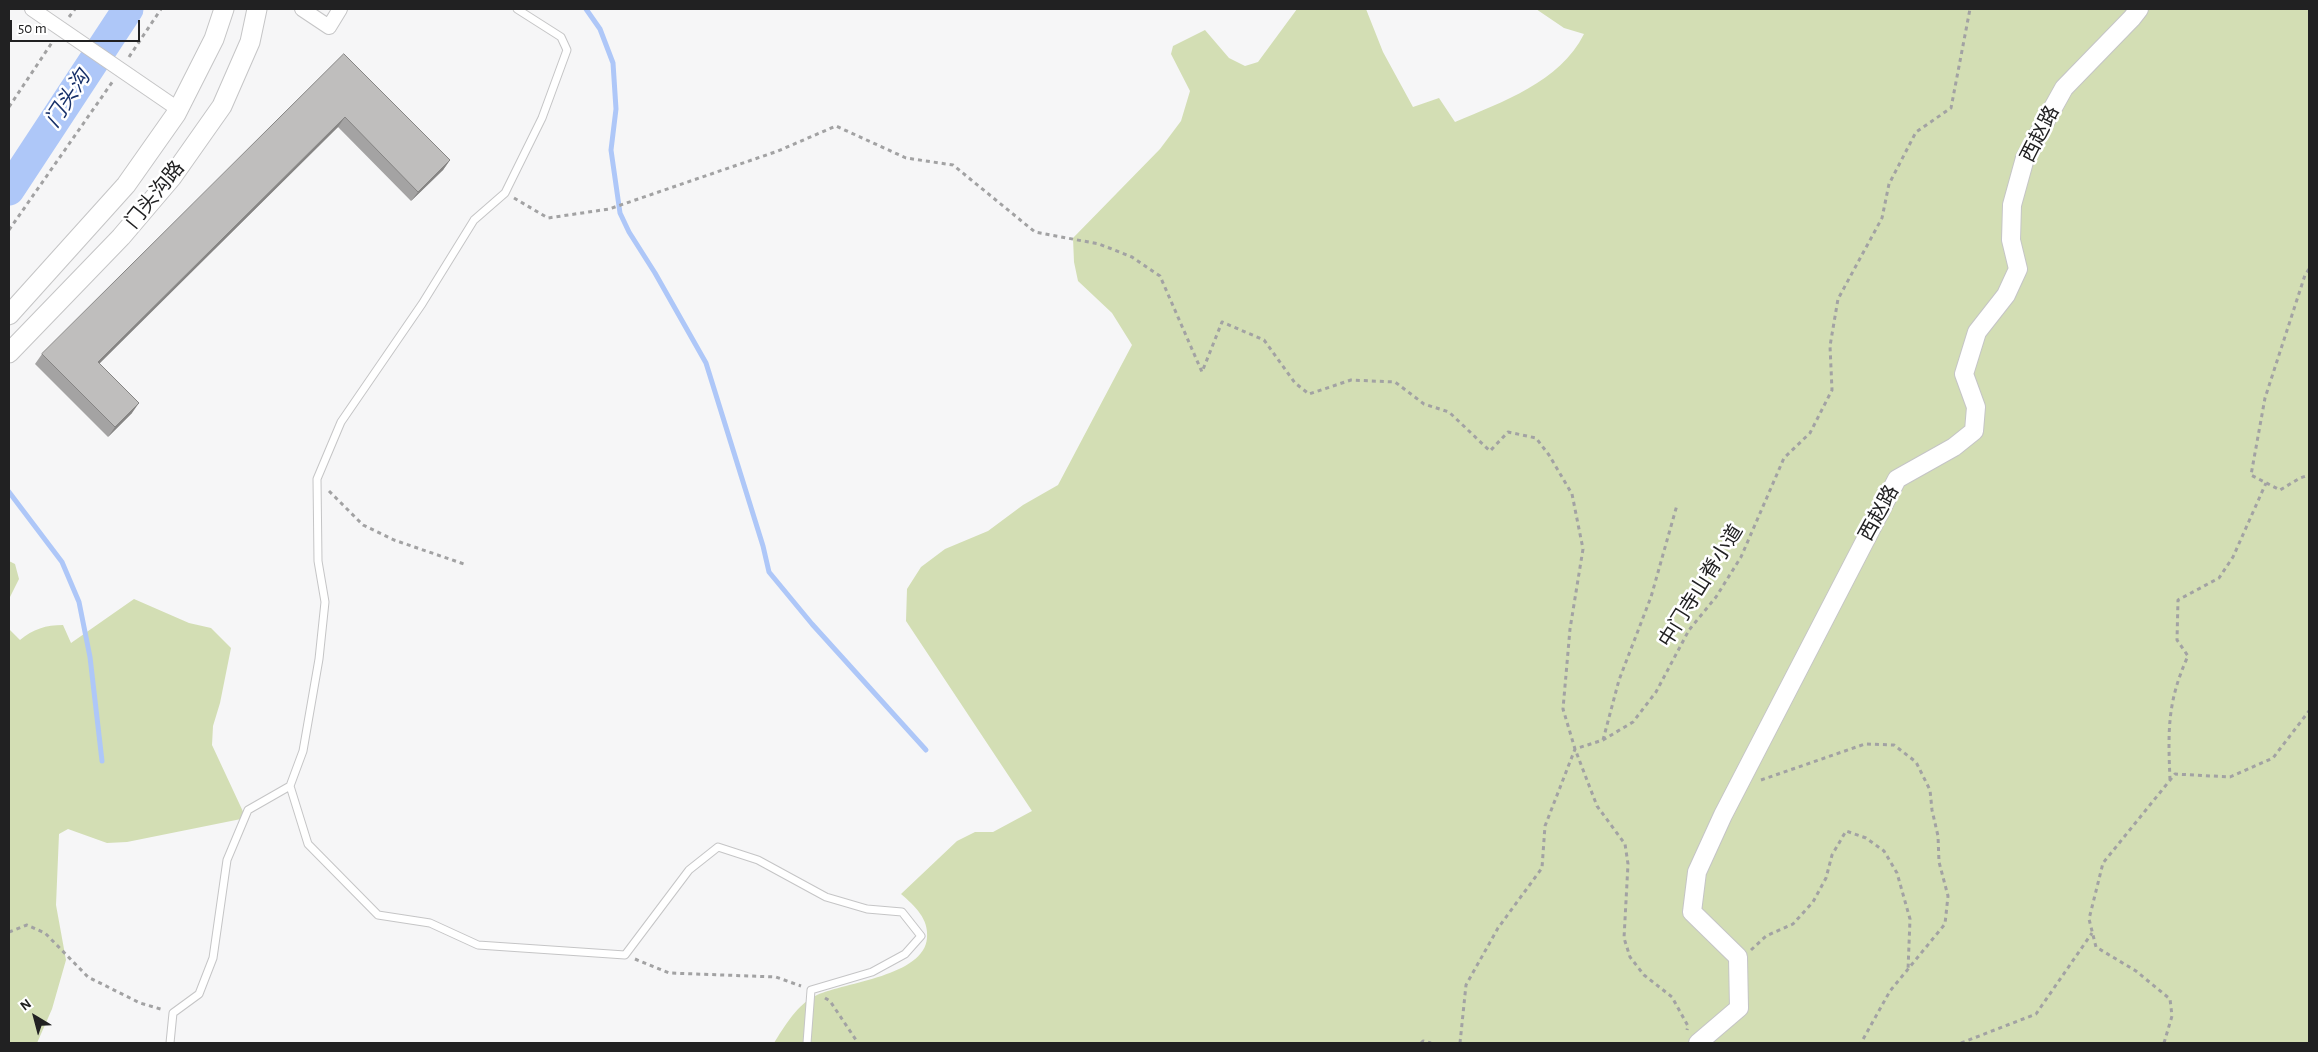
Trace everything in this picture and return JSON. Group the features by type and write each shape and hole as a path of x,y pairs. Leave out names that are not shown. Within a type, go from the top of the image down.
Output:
{"main road":[{"name":"门头沟路","path":"9,315 126,185 178,109 214,39 224,9"},
{"name":"门头沟路","path":"9,353 121,237 172,177 222,106 250,42 256,9"}],"street":[{"path":"32,9 178,109"},
{"path":"302,9 329,27 340,9"},
{"name":"西赵路","path":"1738,958 1692,912 1697,872 1740,782 1897,479 1954,447 1974,431 1976,407 1964,374 1977,332 2006,296 2018,269 2011,240 2012,205 2025,158 2064,88 2132,18 2138,9"},
{"path":"1693,1039 1739,1008 1738,958"}],"lane":[{"path":"517,9 561,37 567,50 542,118 505,193 474,220 422,304 341,422 317,479 318,561 325,602 319,659 303,751 290,786 308,844 378,915 430,923 478,945 625,955 689,870 718,847 758,860 826,897 867,908 902,912 921,936 905,954 872,972 811,990 807,1043"},
{"path":"170,1043 173,1013 199,994 214,958 227,860 248,810 290,786"}],"path":[{"path":"9,107 65,32 75,9"},
{"path":"9,230 117,68 161,9"},
{"name":"中门寺山脊小道","path":"1575,750 1603,740 1633,722 1656,692 1689,630 1716,597 1741,557 1784,458 1810,433 1832,390 1830,346 1838,299 1882,218 1889,184 1916,132 1951,108 1970,9"},
{"path":"505,193 548,218 609,209 778,151 836,126 906,158 953,165 1035,232 1099,244 1132,257 1160,276 1202,372 1222,322 1264,340 1295,383 1309,394 1351,380 1395,382 1424,404 1449,412 1490,451 1508,432 1536,438 1549,455 1572,494 1583,549 1570,629 1563,709 1575,750 1597,806 1625,844 1628,864 1624,938 1630,957 1644,975 1672,997 1693,1039"},
{"path":"2309,269 2305,275 2264,398 2251,475 2280,490 2309,474"},
{"path":"317,479 348,513 364,525 394,540 464,564"},
{"path":"2170,781 2168,728 2176,683 2188,656 2177,640 2178,600 2219,578 2233,557 2266,483"},
{"path":"1603,740 1619,680 1650,597 1677,505"},
{"path":"2164,1043 2172,1016 2170,999 2136,971 2096,947 2089,919 2103,863 2175,774 2230,777 2274,758 2309,711"},
{"path":"1740,782 1757,781 1865,744 1894,745 1916,762 1930,790 1938,836 1940,862 1948,896 1945,924 1890,991 1860,1043"},
{"path":"1460,1043 1466,985 1498,928 1542,868 1545,826 1575,750"},
{"path":"1738,958 1755,947 1766,936 1793,924 1813,902 1826,878 1832,856 1846,832 1866,838 1884,851 1897,873 1910,919 1908,971"},
{"path":"9,932 27,925 45,933 88,977 140,1003 173,1013"},
{"path":"1961,1043 2036,1014 2092,933"},
{"path":"625,955 669,973 776,977 811,990 830,1001 858,1043"},
{"path":"1421,1043 1423,1041 1431,1043"}],"green space":[{"path":"1297,9 1366,9 1383,52 1413,107 1439,98 1455,122 1492,107 1545,78 1573,51 1584,34 1564,28 1536,9 2309,9 2309,1043 774,1043 792,1016 810,999 830,990 882,976 913,961 923,951 927,938 926,925 920,913 901,894 957,841 975,832 993,832 1032,811 906,621 907,589 921,567 945,549 988,531 1023,505 1058,485 1132,345 1112,313 1078,281 1074,262 1073,238 1160,149 1181,121 1190,91 1171,54 1173,46 1205,30 1229,58 1245,66 1258,62"},
{"path":"9,561 15,564 19,579 9,599"},
{"path":"134,599 189,623 211,628 231,648 220,703 213,726 212,745 246,818 127,842 107,843 68,829 59,834 56,905 66,960 52,1009 37,1043 9,1043 9,629 20,640 40,628 63,625 71,643"}],"building":[{"path":"344,54 450,160 418,192 345,117 98,362 139,403 115,427 42,354"}],"waterway":[{"name":"门头沟","path":"9,190 128,9"},
{"path":"586,9 600,29 613,63 616,109 611,150 620,213 629,232 655,273 706,363 763,546 769,572 812,624 926,750"},
{"path":"9,492 62,562 79,602 90,657 102,761"}]}
